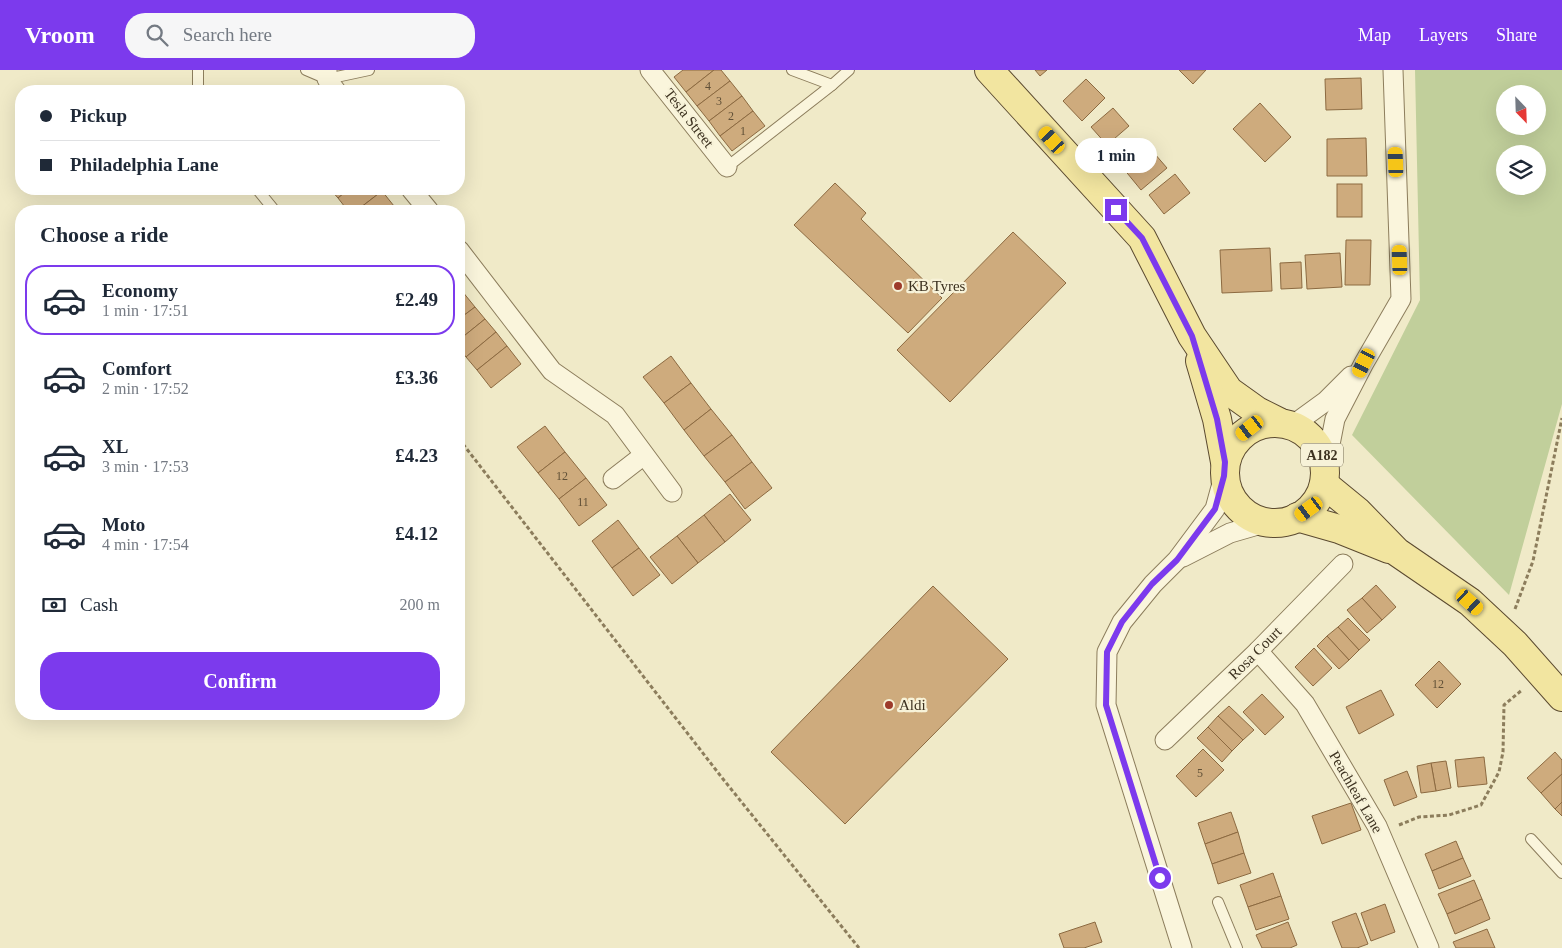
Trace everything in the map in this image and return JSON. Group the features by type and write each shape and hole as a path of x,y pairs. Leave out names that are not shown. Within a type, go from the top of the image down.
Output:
{"main road":[{"name":"A182","path":"988,70 1142,238 1192,336 1229,391 1257,411 1306,433 1316,443 1322,456 1324,477 1318,498 1309,509 1297,518 1283,522 1268,522 1248,515 1240,509 1228,490 1217,419 1192,336"},
{"path":"1225,469 1230,449 1239,437 1250,428 1264,423 1286,424"},
{"name":"A182","path":"1324,477 1397,552 1470,602 1515,644 1562,697"},
{"name":"A182","path":"1297,518 1338,529 1397,552"}],"street":[{"name":"Tesla Street","path":"650,70 727,166"},
{"path":"1324,477 1335,419 1364,363 1401,299 1393,70"},
{"path":"416,195 424,205"},
{"path":"465,258 552,371 615,415 672,492"},
{"path":"1286,424 1326,401 1364,363"},
{"path":"613,479 644,455"},
{"path":"1182,948 1106,705 1107,652 1122,622 1152,584 1177,560 1215,509 1225,469"},
{"path":"1177,560 1230,532 1268,522"},
{"name":"Rosa Court","path":"1165,740 1258,651 1343,564"},
{"name":"Peachleaf Lane","path":"1258,651 1305,704 1380,832 1429,948"}],"lane":[{"path":"198,70 198,85"},
{"path":"306,70 330,80 369,70"},
{"path":"792,70 832,85"},
{"path":"727,166 849,70"},
{"path":"262,195 269,205"},
{"path":"1531,839 1562,873"},
{"path":"1218,902 1237,948"}],"path":[{"path":"1515,644 1514,610 1533,562 1562,418"},
{"path":"465,447 723,779 859,948"},
{"path":"1380,832 1419,817 1449,815 1481,805 1499,772 1503,752 1504,705 1542,674"}],"green space":[{"path":"1415,70 1562,70 1562,404 1509,595 1352,435 1420,300"}],"building":[{"path":"683,70 714,70 686,92 674,77"},
{"path":"714,70 721,70 730,81 697,106 686,92"},
{"path":"1035,70 1047,70 1040,76"},
{"path":"1179,70 1206,70 1193,84"},
{"path":"1361,78 1362,109 1326,110 1325,79"},
{"path":"1086,79 1105,98 1082,121 1063,101"},
{"path":"730,81 742,96 709,121 697,106"},
{"path":"742,96 753,111 720,136 709,121"},
{"path":"1260,103 1291,137 1265,162 1233,129"},
{"path":"1113,108 1129,126 1107,145 1091,127"},
{"path":"753,111 765,126 732,151 720,136"},
{"path":"1366,138 1367,176 1327,176 1327,139"},
{"path":"1148,146 1167,168 1141,190 1123,168"},
{"path":"1175,174 1190,193 1164,214 1149,195"},
{"path":"835,183 866,213 861,219 942,298 908,333 794,225"},
{"path":"1337,184 1362,184 1362,217 1337,217"},
{"path":"342,195 377,195 364,205 343,205 338,198"},
{"path":"377,195 385,195 393,205 364,205"},
{"path":"1013,232 1066,283 950,402 897,350"},
{"path":"1346,240 1371,240 1370,285 1345,285"},
{"path":"1270,248 1272,291 1222,293 1220,250"},
{"path":"1340,253 1342,287 1307,289 1305,255"},
{"path":"1301,262 1302,288 1281,289 1280,263"},
{"path":"465,295 475,307 465,314"},
{"path":"475,307 485,319 465,335 465,314"},
{"path":"485,319 496,332 466,357 465,335"},
{"path":"496,332 507,346 477,370 466,357"},
{"path":"507,346 521,364 491,388 477,370"},
{"path":"671,356 691,383 664,403 643,377"},
{"path":"691,383 711,409 684,430 664,403"},
{"path":"711,409 732,435 704,456 684,430"},
{"path":"545,426 565,452 538,473 517,447"},
{"path":"732,435 752,462 725,482 704,456"},
{"path":"565,452 586,478 559,499 538,473"},
{"path":"752,462 772,488 745,509 725,482"},
{"path":"586,478 607,505 579,526 559,499"},
{"path":"730,494 751,520 725,542 704,515"},
{"path":"704,515 725,542 698,563 677,536"},
{"path":"618,520 639,548 612,568 592,541"},
{"path":"677,536 698,563 672,584 650,557"},
{"path":"639,548 660,575 633,596 612,568"},
{"path":"1376,585 1396,607 1382,620 1362,598"},
{"name":"Aldi","path":"933,586 1008,659 845,824 771,752"},
{"path":"1362,598 1382,620 1367,633 1347,610"},
{"path":"1348,618 1370,640 1359,650 1338,627"},
{"path":"1338,627 1359,650 1349,660 1327,636"},
{"path":"1327,636 1349,660 1339,669 1317,646"},
{"path":"1314,648 1332,668 1313,686 1295,667"},
{"path":"1439,661 1461,684 1437,708 1415,685"},
{"path":"1381,690 1394,715 1359,734 1346,707"},
{"path":"1262,694 1284,717 1265,735 1243,712"},
{"path":"1229,706 1254,730 1243,740 1218,716"},
{"path":"1218,716 1243,740 1232,751 1208,727"},
{"path":"1208,727 1232,751 1222,762 1197,738"},
{"path":"1203,749 1224,770 1196,797 1176,776"},
{"path":"1555,752 1562,760 1562,774 1541,793 1527,778"},
{"path":"1484,757 1487,784 1458,787 1455,760"},
{"path":"1446,761 1451,788 1436,791 1431,763"},
{"path":"1431,763 1436,791 1421,793 1417,766"},
{"path":"1407,771 1417,797 1394,806 1384,780"},
{"path":"1562,774 1562,802 1555,809 1541,793"},
{"path":"1562,802 1562,816 1555,809"},
{"path":"1351,803 1361,830 1322,844 1312,816"},
{"path":"1231,812 1238,832 1205,844 1198,823"},
{"path":"1238,832 1244,853 1212,864 1205,844"},
{"path":"1456,841 1463,858 1432,871 1425,854"},
{"path":"1244,853 1251,873 1218,884 1212,864"},
{"path":"1463,858 1471,876 1439,889 1432,871"},
{"path":"1273,873 1281,896 1248,907 1240,885"},
{"path":"1474,880 1482,899 1447,914 1438,894"},
{"path":"1281,896 1289,919 1256,930 1248,907"},
{"path":"1482,899 1490,919 1455,934 1447,914"},
{"path":"1385,904 1395,932 1371,941 1361,913"},
{"path":"1356,913 1368,944 1357,948 1342,948 1332,922"},
{"path":"1095,922 1102,942 1084,948 1064,948 1059,934"},
{"path":"1288,922 1297,945 1290,948 1262,948 1256,935"},
{"path":"1487,929 1495,948 1456,948 1453,942"}],"place":[{"name":"KB Tyres","path":"898,286"},
{"name":"Aldi","path":"889,705"}],"route":[{"path":"1116,210 1142,238 1192,336 1217,419 1225,462 1224,476 1215,509 1177,560 1152,584 1122,622 1107,652 1106,705 1160,878"}]}
